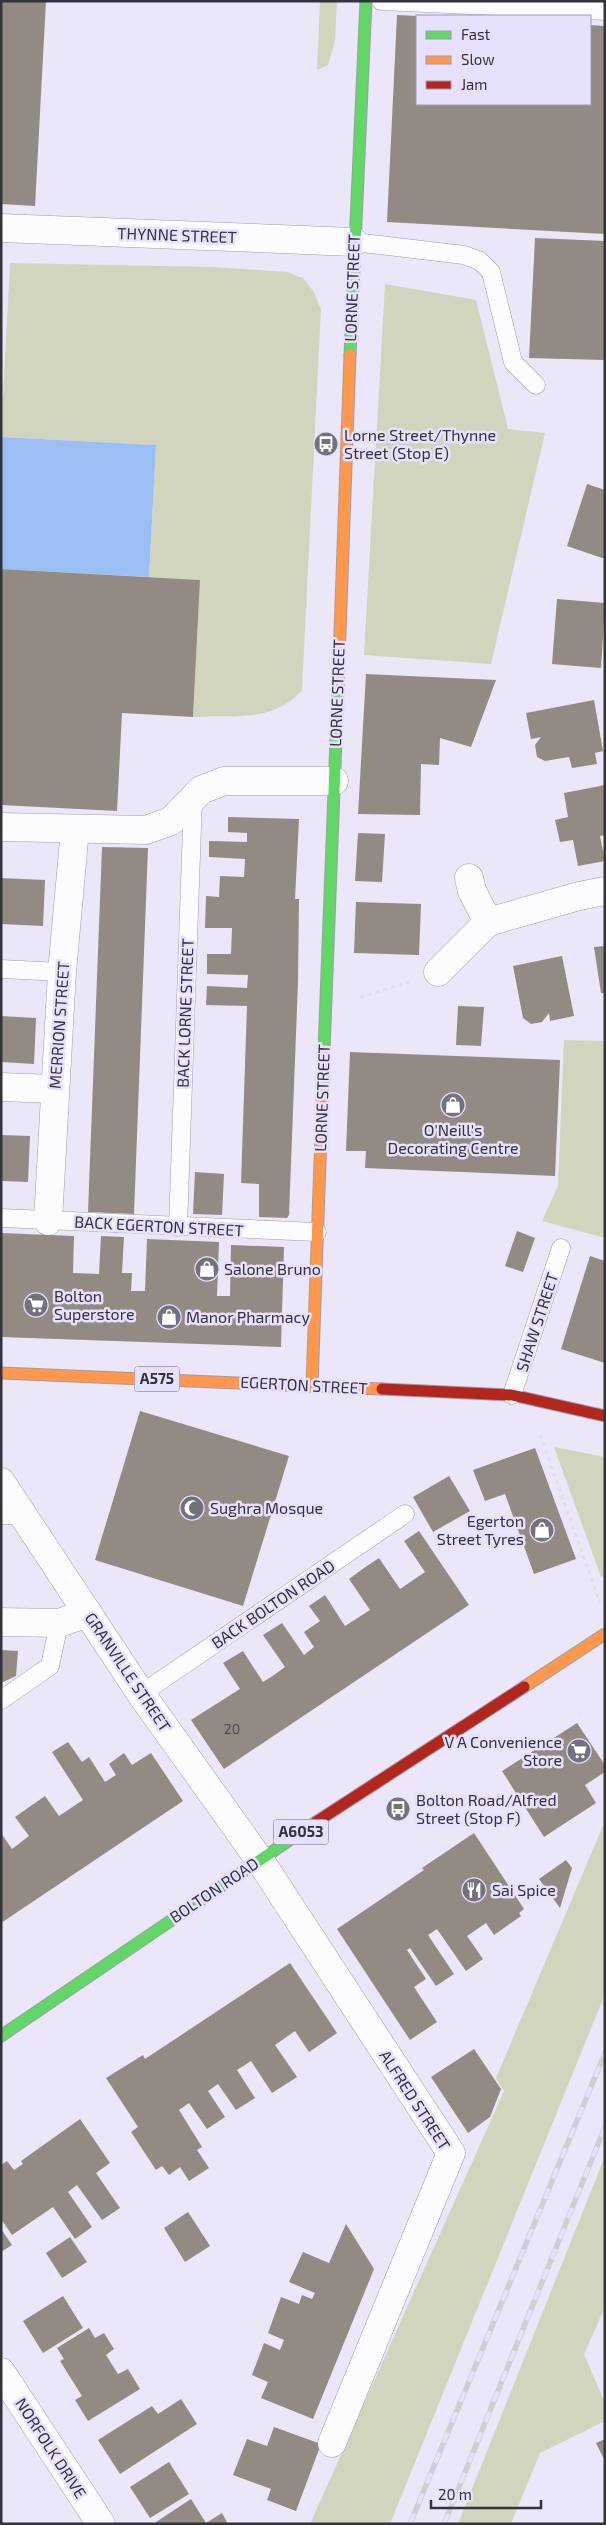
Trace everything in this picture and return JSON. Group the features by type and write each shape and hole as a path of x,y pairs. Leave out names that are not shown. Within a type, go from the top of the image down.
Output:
{"street":[{"name":"LORNE STREET","path":"312,1385 354,242 366,1"},
{"name":"THYNNE STREET","path":"1,228 354,242"},
{"path":"1,827 146,830 171,821 193,798 213,784 224,781 334,781"},
{"name":"MERRION STREET","path":"48,1221 62,972 75,829"},
{"path":"469,878 472,892 488,922"},
{"path":"438,972 488,922 579,896 605,891"},
{"path":"1,1087 56,1089"},
{"name":"EGERTON STREET","path":"1,1373 312,1385 519,1396 605,1416"},
{"name":"GRANVILLE STREET","path":"1,1482 12,1516 88,1614 141,1694 259,1859"},
{"path":"1,1622 59,1623 88,1614"},
{"name":"BOLTON ROAD","path":"1,2036 259,1859 605,1634"},
{"name":"ALFRED STREET","path":"259,1859 451,2153 332,2443"},
{"name":"NORFOLK DRIVE","path":"1,2372 101,2524"}],"lane":[{"path":"381,1 605,11"},
{"path":"354,242 464,255 480,262 491,272 513,362 536,385"},
{"name":"BACK LORNE STREET","path":"178,1227 193,798"},
{"path":"1,969 62,972"},
{"name":"BACK EGERTON STREET","path":"1,1218 317,1232"},
{"name":"SHAW STREET","path":"519,1396 561,1248"},
{"name":"BACK BOLTON ROAD","path":"141,1694 406,1514"},
{"path":"1,1700 50,1666 59,1623"}],"path":[{"path":"325,1006 352,1000 438,972"},
{"path":"519,1396 602,1608"}],"green space":[{"path":"320,1 337,1 335,41 328,65 317,70"},
{"path":"10,263 214,267 287,272 303,278 314,292 321,309 302,690 291,701 265,713 193,717 200,580 149,577 156,445 1,437 1,396 3,396"},
{"path":"385,284 476,300 508,429 545,433 491,664 364,655"},
{"path":"564,1040 605,1041 605,1238 542,1221 558,1186"},
{"path":"554,1447 605,1457 605,1575 601,1577"},
{"path":"605,1821 605,1994 390,2524 310,2524 504,2091 496,2078"},
{"path":"605,2156 605,2307 584,2354 605,2403 605,2421 540,2453 511,2524 458,2524"}],"water":[{"path":"1,437 156,445 149,577 1,569"}],"building":[{"path":"1,1 46,1 35,206 1,204"},
{"path":"397,15 416,16 416,105 591,105 591,25 605,26 605,234 387,222"},
{"path":"535,238 605,241 605,360 529,358"},
{"path":"587,484 605,490 605,559 567,546"},
{"path":"1,569 200,580 193,717 122,713 117,811 1,805"},
{"path":"557,599 605,603 601,668 552,664"},
{"path":"366,674 496,680 471,747 440,738 439,765 421,764 420,815 358,814"},
{"path":"594,700 603,751 595,753 597,764 572,768 569,757 545,761 537,757 535,745 541,737 531,739 526,713"},
{"path":"605,785 605,835 600,836 605,861 578,866 573,840 560,842 555,820 568,817 564,793"},
{"path":"228,817 299,819 295,899 299,899 298,982 289,1215 287,1218 259,1217 259,1184 241,1183 247,1006 206,1005 207,986 247,988 248,975 207,974 207,954 231,954 232,928 205,928 206,896 219,897 220,876 244,877 245,859 209,857 209,841 247,842 247,833 228,832"},
{"path":"358,833 385,834 382,882 355,881"},
{"path":"102,847 148,848 134,1214 88,1212"},
{"path":"1,878 45,880 43,926 1,924"},
{"path":"356,902 421,904 419,955 354,953"},
{"path":"605,946 605,993 601,993 594,947"},
{"path":"562,956 574,1016 550,1021 549,1013 542,1022 531,1024 523,1018 513,966"},
{"path":"458,1006 484,1007 481,1046 456,1045"},
{"path":"1,1016 36,1018 34,1064 1,1062"},
{"name":"O'Neill's Decorating Centre","path":"350,1052 560,1060 555,1176 365,1168 366,1151 346,1151"},
{"path":"1,1135 30,1136 28,1182 1,1181"},
{"path":"195,1172 224,1174 222,1215 193,1214"},
{"path":"517,1231 535,1238 523,1272 505,1266"},
{"path":"1,1233 74,1236 73,1273 99,1274 101,1236 124,1237 122,1273 132,1273 131,1291 145,1291 147,1239 219,1242 217,1296 230,1296 231,1245 284,1247 281,1347 1,1337"},
{"path":"590,1256 605,1261 605,1363 561,1349"},
{"name":"Sughra Mosque","path":"140,1411 289,1456 243,1606 95,1560"},
{"name":"Egerton Street Tyres","path":"535,1448 576,1559 534,1574 505,1494 485,1501 473,1470"},
{"path":"449,1476 470,1511 433,1532 413,1497"},
{"path":"419,1531 469,1605 224,1769 191,1720 240,1689 223,1663 243,1651 263,1682 274,1675 285,1667 263,1635 282,1623 304,1655 314,1647 304,1632 320,1621 309,1606 325,1595 345,1626 370,1610 349,1579 364,1568 379,1558 400,1589 425,1572 404,1541"},
{"path":"1,1650 18,1651 16,1676 1,1683"},
{"path":"577,1723 605,1765 605,1772 585,1785 596,1803 544,1837 502,1771"},
{"path":"68,1742 82,1762 89,1757 105,1782 116,1775 109,1764 124,1753 132,1765 151,1753 183,1801 1,1923 1,1833 12,1849 29,1836 15,1817 45,1796 59,1816 83,1800 52,1752"},
{"path":"474,1833 524,1909 519,1913 521,1916 494,1935 486,1923 467,1936 483,1959 466,1971 437,1929 428,1935 454,1974 436,1986 410,1948 407,1950 426,1979 414,1987 437,2022 410,2040 337,1929 424,1870 422,1868"},
{"path":"566,1860 572,1868 560,1908 539,1879"},
{"path":"290,1963 337,2033 309,2052 295,2031 275,2045 297,2077 272,2093 251,2061 237,2070 255,2098 236,2110 218,2084 208,2091 225,2117 207,2129 189,2103 179,2110 202,2147 197,2150 209,2168 189,2181 180,2167 169,2175 162,2166 156,2170 131,2132 138,2127 106,2078 143,2055 145,2059"},
{"path":"474,2049 501,2089 490,2117 468,2133 431,2077"},
{"path":"80,2119 110,2163 96,2173 120,2208 102,2220 77,2185 68,2192 92,2227 75,2239 53,2207 12,2235 1,2219 1,2165 7,2161 14,2170 23,2164 21,2161"},
{"path":"188,2212 210,2246 185,2262 164,2228"},
{"path":"346,2224 374,2269 313,2419 261,2398 268,2382 252,2375 264,2343 280,2350 284,2340 268,2333 281,2297 299,2304 302,2295 312,2299 315,2293 289,2282 303,2252 329,2263"},
{"path":"1,2229 12,2245 1,2252"},
{"path":"70,2237 87,2262 62,2278 46,2253"},
{"path":"63,2296 83,2328 43,2353 23,2321"},
{"path":"89,2328 95,2338 104,2333 114,2349 106,2355 118,2374 128,2369 140,2389 88,2421 75,2400 82,2396 60,2361 64,2359 57,2348"},
{"path":"181,2399 197,2424 120,2474 98,2440 152,2406 158,2414"},
{"path":"274,2427 321,2444 296,2511 267,2500 271,2489 233,2475 247,2439 267,2446"},
{"path":"605,2439 605,2461 596,2443"},
{"path":"169,2462 189,2494 150,2518 130,2487"},
{"path":"191,2499 206,2523 222,2513 228,2524 153,2524"}],"railway":[{"path":"410,2524 605,2053"},
{"path":"444,2524 605,2127"}],"traffic: fast":[{"path":"350,355 366,1"},
{"path":"324,1050 338,688"},
{"path":"1,2036 316,1822"}],"traffic: slow":[{"path":"338,688 350,355"},
{"path":"312,1385 324,1050"},
{"path":"1,1373 382,1389"},
{"path":"524,1687 605,1634"}],"traffic: jam":[{"path":"382,1389 512,1395 605,1416"},
{"path":"316,1822 524,1687"}],"place":[{"name":"Lorne Street/Thynne Street (Stop E)","path":"326,444"},
{"name":"O'Neill's Decorating Centre","path":"453,1105"},
{"name":"Salone Bruno","path":"207,1269"},
{"name":"Bolton Superstore","path":"36,1305"},
{"name":"Manor Pharmacy","path":"169,1317"},
{"name":"Sughra Mosque","path":"192,1508"},
{"name":"Egerton Street Tyres","path":"542,1530"},
{"name":"V A Convenience Store","path":"579,1751"},
{"name":"Bolton Road/Alfred Street (Stop F)","path":"398,1809"},
{"name":"Sai Spice","path":"474,1890"}]}
